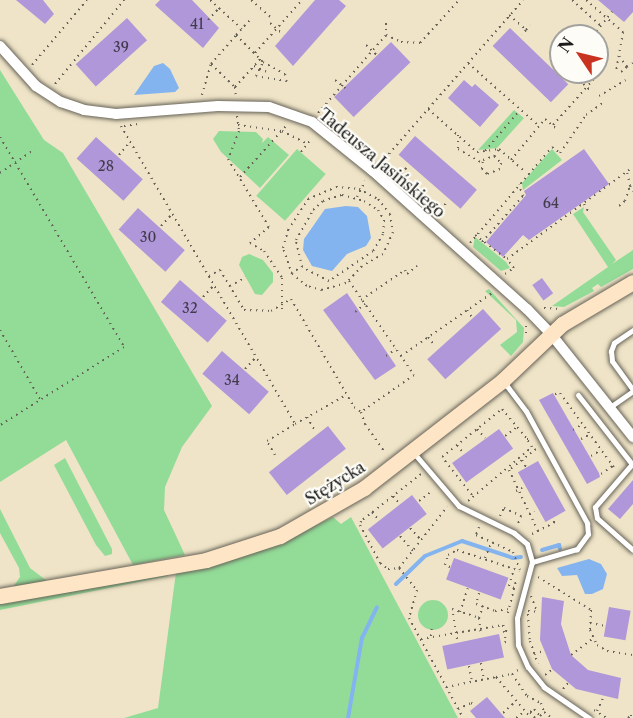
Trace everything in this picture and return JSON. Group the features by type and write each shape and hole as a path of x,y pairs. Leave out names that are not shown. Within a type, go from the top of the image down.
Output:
{"street":[{"name":"Tadeusza Jasińskiego","path":"0,46 36,86 61,102 84,110 117,114 218,106 269,107 312,122 458,246 551,334 633,437"},
{"name":"Stężycka","path":"0,596 196,562 280,536 331,508 396,464 502,381 551,334 633,282"}],"lane":[{"path":"610,407 633,391 612,361 611,351 615,343 633,330"},
{"path":"502,381 526,411 587,523 588,534 577,549 532,562"},
{"path":"578,395 633,463 597,502 595,513 633,550"},
{"path":"412,451 459,506 514,533 527,544 532,562 517,618 518,645 528,667 544,687 589,718"}],"path":[{"path":"32,65 87,0"},
{"path":"54,86 124,0"},
{"path":"210,0 242,29"},
{"path":"251,0 273,19"},
{"path":"255,53 302,0"},
{"path":"386,35 401,42 420,43 459,0"},
{"path":"378,166 523,0"},
{"path":"572,0 599,24"},
{"path":"586,0 623,32 616,70"},
{"path":"208,20 219,8"},
{"path":"602,24 612,12"},
{"path":"509,15 526,30"},
{"path":"210,99 202,100 202,90 211,64 250,20"},
{"path":"270,23 284,35"},
{"path":"317,114 386,35 386,23"},
{"path":"522,35 530,25"},
{"path":"237,35 263,62 276,69 287,81 254,66"},
{"path":"366,45 378,56"},
{"path":"619,56 627,67"},
{"path":"235,87 261,58"},
{"path":"263,62 256,76 276,69"},
{"path":"468,63 539,126"},
{"path":"621,72 633,63"},
{"path":"211,64 235,87 236,92"},
{"path":"335,80 348,90"},
{"path":"599,96 626,80"},
{"path":"583,84 591,91"},
{"path":"553,125 588,84"},
{"path":"470,246 475,235 552,147 560,153 585,115 604,102"},
{"path":"428,109 474,149 485,151 499,149"},
{"path":"485,151 520,110"},
{"path":"227,115 246,114"},
{"path":"511,160 545,119 558,130"},
{"path":"239,178 290,122 283,120"},
{"path":"116,123 122,126 136,126 142,121"},
{"path":"238,125 282,131 307,144 301,152"},
{"path":"122,126 295,424"},
{"path":"306,130 319,138"},
{"path":"239,131 228,159 269,227 250,243 264,251 282,278 282,310"},
{"path":"458,135 458,149 469,152 482,163 487,174 496,174 501,163 494,156 488,156 482,163"},
{"path":"0,137 124,347 0,425"},
{"path":"119,155 130,142"},
{"path":"0,172 35,149"},
{"path":"469,152 474,149"},
{"path":"499,149 523,170"},
{"path":"494,156 499,149"},
{"path":"395,181 408,166"},
{"path":"507,259 633,167"},
{"path":"627,171 633,191"},
{"path":"356,198 367,178 359,172"},
{"path":"482,242 523,196 519,184"},
{"path":"619,206 625,201 630,186"},
{"path":"336,187 359,189 378,199 393,222 391,242 383,255 362,266 349,282 322,290 300,282 291,273 284,256 285,237 308,199 336,187"},
{"path":"331,197 356,198 378,210 384,228 382,241 373,251 356,260 348,271 329,281 302,267 296,240 313,210 331,197"},
{"path":"435,216 448,201"},
{"path":"584,204 588,211"},
{"path":"161,226 172,214"},
{"path":"475,235 507,259 514,268 503,276"},
{"path":"356,260 362,266"},
{"path":"361,300 405,270 407,274 417,266"},
{"path":"291,273 302,267"},
{"path":"208,276 220,270 244,310 271,310 291,299 346,395 361,412 377,444 396,464"},
{"path":"230,286 246,277"},
{"path":"349,282 414,375 361,412"},
{"path":"203,297 213,285"},
{"path":"490,288 500,298"},
{"path":"400,356 494,292"},
{"path":"355,312 365,304"},
{"path":"467,310 473,319"},
{"path":"0,330 40,399"},
{"path":"428,337 435,346"},
{"path":"386,356 396,349"},
{"path":"245,369 256,357"},
{"path":"555,394 560,393 569,410 621,476"},
{"path":"275,455 267,441 346,395"},
{"path":"468,501 472,495 532,447 496,401"},
{"path":"472,495 442,457 502,409"},
{"path":"564,412 569,410"},
{"path":"307,417 315,431"},
{"path":"573,430 581,425"},
{"path":"505,436 517,427"},
{"path":"477,429 484,438"},
{"path":"581,439 589,435"},
{"path":"457,445 464,454"},
{"path":"538,531 516,491 509,470 537,448 547,449"},
{"path":"591,456 601,450"},
{"path":"522,460 526,466"},
{"path":"601,474 613,466"},
{"path":"421,474 372,512 360,525 384,567 400,569 411,579 417,590 410,618 463,718"},
{"path":"516,491 522,488"},
{"path":"419,501 433,490"},
{"path":"461,495 473,504"},
{"path":"393,496 399,503"},
{"path":"400,569 447,505"},
{"path":"489,512 500,517 504,508 521,516 518,524 532,534 542,560 538,579 561,588 591,610 592,639 608,651 633,655"},
{"path":"528,514 534,511"},
{"path":"372,512 378,519"},
{"path":"532,534 554,523 554,519"},
{"path":"410,528 421,540"},
{"path":"400,536 413,551"},
{"path":"368,541 372,538"},
{"path":"484,559 491,542"},
{"path":"450,567 445,564 453,550 520,571"},
{"path":"507,618 520,571 513,552"},
{"path":"470,560 472,555"},
{"path":"495,568 496,563"},
{"path":"514,569 508,586 514,588"},
{"path":"460,612 468,588"},
{"path":"535,588 528,611 534,654 545,675 561,692 570,697"},
{"path":"479,593 476,604 495,611 508,609"},
{"path":"528,611 538,612 531,597"},
{"path":"482,634 479,618 483,606"},
{"path":"457,639 452,609 479,618"},
{"path":"590,623 606,626"},
{"path":"421,639 480,627 505,626 506,642 502,643"},
{"path":"431,636 432,627"},
{"path":"571,655 592,639"},
{"path":"534,654 544,651"},
{"path":"481,663 484,680"},
{"path":"469,666 472,682"},
{"path":"545,675 554,668"},
{"path":"446,687 512,674"},
{"path":"496,677 533,718"},
{"path":"561,692 568,683"},
{"path":"597,711 603,698"},
{"path":"503,713 516,701"},
{"path":"458,709 471,703 476,705"},
{"path":"588,707 607,718"},
{"path":"533,718 530,712 534,709 540,716 544,712"},
{"path":"516,718 525,711"}],"green space":[{"path":"0,70 44,140 63,153 212,406 182,447 165,487 164,510 185,555 133,565 66,440 0,482"},
{"path":"514,110 524,118 497,148 478,150"},
{"path":"219,131 256,132 263,139 262,143 268,137 289,155 260,188 221,152 213,139"},
{"path":"297,149 326,174 285,221 256,196"},
{"path":"552,149 562,160 523,190 522,183"},
{"path":"584,207 583,212 616,260 612,264 633,250 633,269 601,287 598,284 592,288 594,291 564,307 552,306 608,267 573,214"},
{"path":"475,237 506,262 510,268 501,271 473,247"},
{"path":"249,254 263,260 273,273 273,282 262,295 255,294 239,265 242,257"},
{"path":"489,289 524,328 523,342 511,356 500,345 517,332 516,320 485,291"},
{"path":"65,458 112,549 112,554 105,556 96,545 54,465"},
{"path":"0,509 30,568 47,581 13,587 20,577 19,568 0,533"},
{"path":"333,517 341,524 351,517 458,718 124,718 158,708 176,572 222,563 289,539"},
{"path":"167,574 168,576 0,610 0,603"},
{"path":"433,600 444,604 448,615 444,626 433,630 422,626 418,615 422,604"}],"water":[{"path":"163,63 170,69 179,88 175,92 134,95 154,66"},
{"path":"358,207 367,216 371,238 366,246 347,254 332,271 312,266 303,250 304,239 325,209"},
{"path":"589,559 601,564 607,574 603,589 592,594 585,594 577,575 562,576 557,568"}],"building":[{"path":"16,0 43,0 54,14 45,24"},
{"path":"160,0 192,0 219,28 203,48 155,5"},
{"path":"315,0 339,0 346,6 293,66 275,46"},
{"path":"598,0 633,0 633,12 624,22"},
{"path":"127,18 147,40 96,86 76,64"},
{"path":"510,28 549,66 549,84 568,84 551,102 493,46"},
{"path":"391,42 410,62 354,117 334,97"},
{"path":"464,80 472,87 475,84 499,105 480,127 448,98"},
{"path":"415,136 477,190 460,209 399,155"},
{"path":"96,137 143,179 123,201 77,159"},
{"path":"584,149 609,184 529,240 523,235 503,257 486,242 526,195 524,191"},
{"path":"138,208 185,250 165,272 119,230"},
{"path":"542,278 553,293 543,300 532,285"},
{"path":"180,280 227,321 208,343 161,302"},
{"path":"347,293 396,366 375,380 323,310"},
{"path":"483,309 501,329 445,379 427,359"},
{"path":"222,351 269,392 249,414 202,374"},
{"path":"553,393 599,473 600,477 587,484 539,400"},
{"path":"328,426 346,449 287,495 269,472"},
{"path":"499,429 513,448 466,483 452,463"},
{"path":"538,461 566,511 546,522 518,472"},
{"path":"633,480 633,504 620,519 608,509"},
{"path":"412,495 427,514 383,548 368,529"},
{"path":"454,558 509,578 501,599 446,580"},
{"path":"542,597 564,601 561,624 571,655 588,670 621,678 618,699 576,689 552,669 540,640"},
{"path":"609,607 631,611 625,640 604,637"},
{"path":"499,634 504,657 447,670 442,646"},
{"path":"487,697 505,718 476,718 470,711"}],"waterway":[{"path":"396,584 425,556 462,541 513,558 521,557"},
{"path":"542,550 559,545 560,549"},
{"path":"348,718 362,638 377,607"}]}
